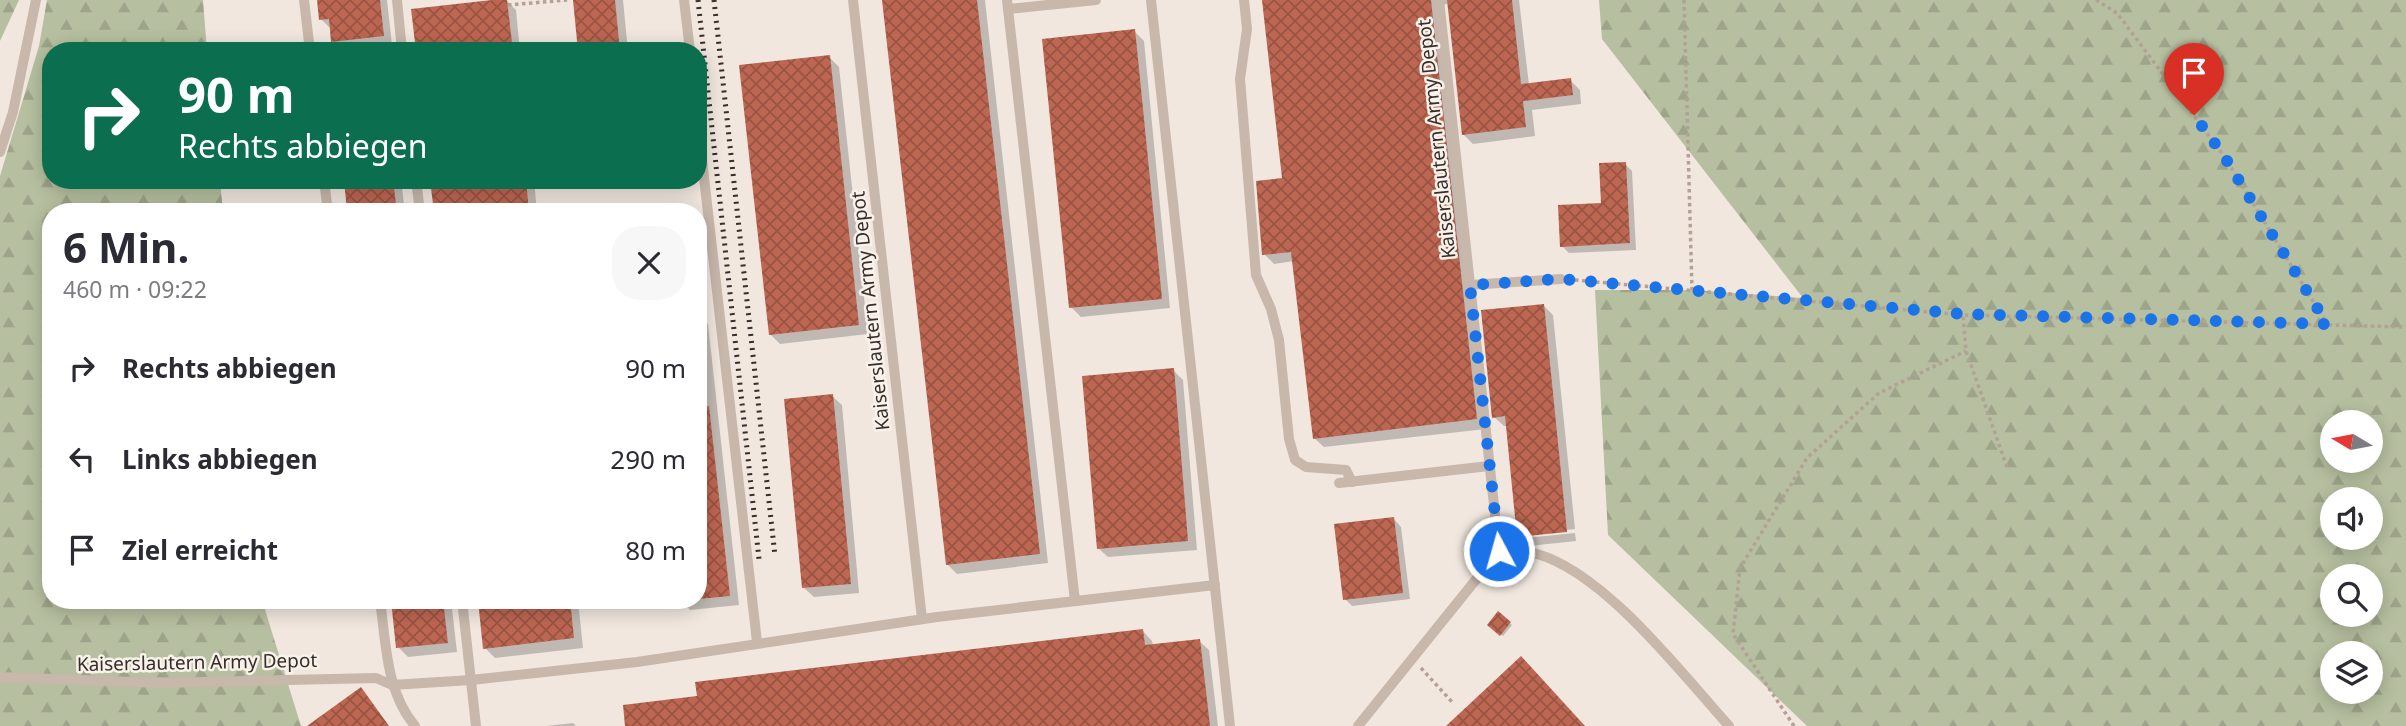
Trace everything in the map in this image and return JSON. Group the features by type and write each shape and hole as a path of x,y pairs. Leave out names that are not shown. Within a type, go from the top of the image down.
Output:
{"lane":[{"path":"0,152 13,112 36,0"},
{"path":"304,0 309,42"},
{"path":"397,0 401,42"},
{"path":"684,0 689,42"},
{"name":"Kaiserslautern Army Depot","path":"853,0 922,619"},
{"path":"1075,601 1007,5 1096,0"},
{"path":"1151,0 1230,726"},
{"path":"1244,0 1247,29 1240,79 1256,275 1271,309 1279,340 1289,439 1295,460 1306,467 1346,470 1352,482"},
{"name":"Kaiserslautern Army Depot","path":"1438,0 1499,551"},
{"path":"0,111 13,112"},
{"path":"707,204 757,642"},
{"path":"1470,285 1561,279"},
{"path":"1339,483 1489,466"},
{"path":"1358,726 1499,551 1524,552 1546,557 1588,581 1661,649 1729,726"},
{"name":"Kaiserslautern Army Depot","path":"0,677 160,683 376,678 392,685 471,680 637,662 922,619 1216,585"},
{"path":"381,609 392,685 415,726"},
{"path":"463,609 477,726"}],"path":[{"path":"508,5 567,0"},
{"path":"1684,0 1692,290"},
{"path":"2096,0 2117,13 2224,156 2327,324"},
{"path":"1561,279 1963,314 2406,327"},
{"path":"1963,314 1966,351 2007,467"},
{"path":"1794,726 1733,634 1740,568 1807,458 1879,393 1966,351"},
{"path":"1413,659 1453,703"}],"green space":[{"path":"0,0 19,0 0,41"},
{"path":"47,0 203,0 206,42 42,42 42,189 221,189 222,203 42,203 42,609 265,609 301,726 0,726 0,176 39,46"},
{"path":"1599,0 2406,0 2406,726 1807,726 1608,535 1595,290 1692,290 1803,298 1602,39"}],"building":[{"path":"317,0 380,0 384,36 331,42 329,19 319,20"},
{"path":"507,0 512,42 415,42 411,9"},
{"path":"573,0 615,0 619,42 577,42"},
{"path":"882,0 977,0 1040,554 946,565"},
{"path":"1262,0 1431,0 1477,419 1313,439 1291,252 1262,255 1256,181 1282,178"},
{"path":"1447,0 1512,0 1521,84 1571,78 1573,95 1523,101 1526,127 1462,135"},
{"path":"1135,29 1162,299 1069,308 1042,39"},
{"path":"830,55 859,325 769,335 739,65"},
{"path":"1626,162 1630,243 1560,247 1558,205 1601,203 1599,163"},
{"path":"345,189 394,189 396,203 346,203"},
{"path":"431,189 527,189 528,203 433,203"},
{"path":"1544,304 1567,532 1517,537 1505,416 1492,418 1481,310"},
{"path":"1174,368 1188,541 1097,549 1082,376"},
{"path":"833,394 851,584 802,588 784,399"},
{"path":"707,406 730,596 707,598"},
{"path":"1394,517 1403,593 1343,600 1334,524"},
{"path":"392,609 444,609 448,643 396,648"},
{"path":"479,609 571,609 574,638 483,649"},
{"path":"1498,611 1511,622 1500,636 1487,625"},
{"path":"1143,629 1145,645 1200,639 1210,726 625,726 623,705 697,696 695,682"},
{"path":"1521,656 1585,726 1446,726"},
{"path":"361,687 389,726 307,726"}],"railway":[{"path":"698,0 703,42"},
{"path":"714,0 775,556"},
{"path":"707,82 759,559"}],"route":[{"path":"1499,551 1470,285 1561,279 1963,314 2327,324 2224,156 2194,115"}]}
